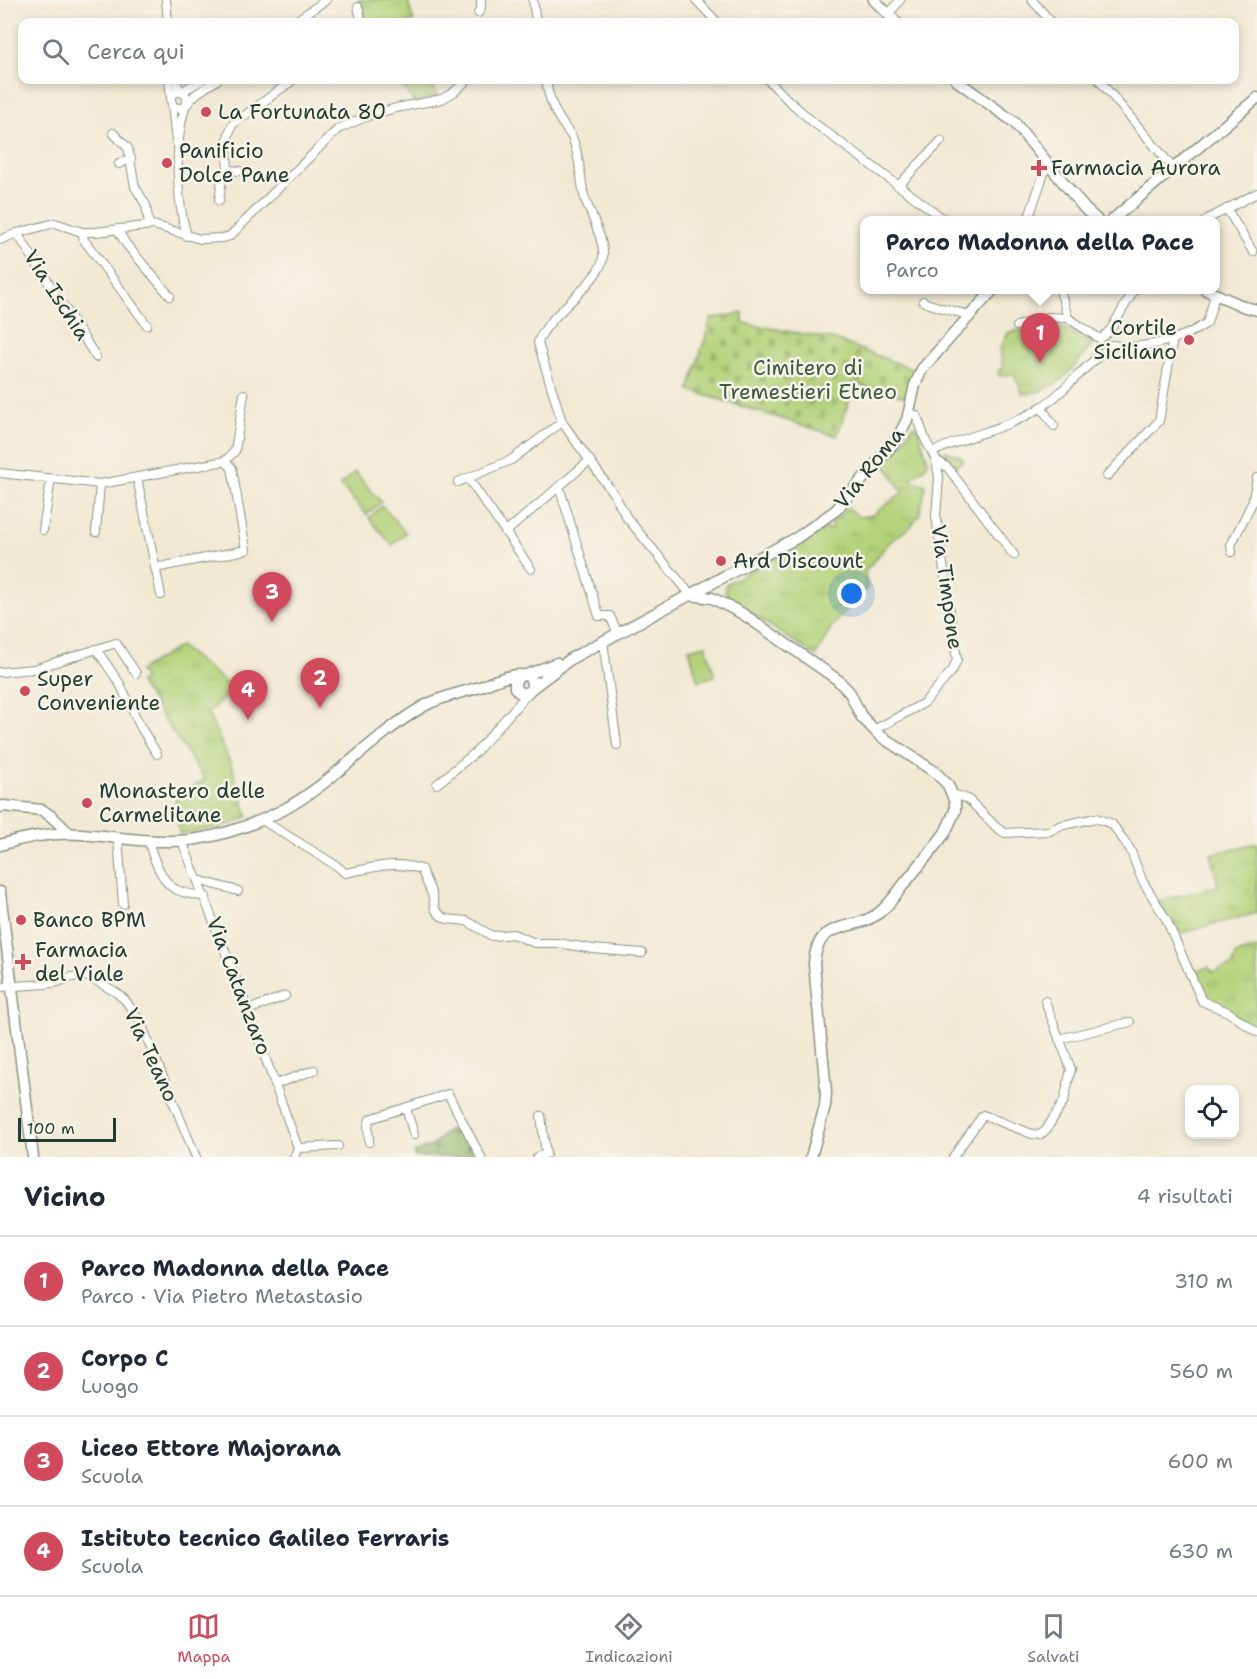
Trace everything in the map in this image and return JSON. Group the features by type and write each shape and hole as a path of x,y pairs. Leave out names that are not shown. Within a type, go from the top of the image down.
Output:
{"main road":[{"path":"874,0 892,18"},
{"path":"961,84 1014,123 1084,209 1092,216"},
{"path":"1117,216 1257,98"},
{"name":"Via Roma","path":"572,658 798,537 832,514 904,428 915,385 922,369 989,294"},
{"path":"1215,294 1245,307 1257,309"},
{"path":"712,598 713,584 721,588 727,599 743,614"},
{"path":"691,595 712,598 743,614 838,680 849,693 861,716 874,730 943,779 953,794 955,811 950,826 889,902 874,916 830,931 823,936 815,951 814,964 826,1092 825,1106 811,1157"},
{"path":"0,845 44,835 69,833 148,841 182,840 218,834 262,820 324,784 423,706 494,681 523,675 572,658"},
{"path":"477,688 504,684 523,693 531,690 572,658"},
{"path":"516,689 515,681 523,675"},
{"path":"523,675 532,681 531,690"},
{"path":"1,806 42,810 69,833"},
{"path":"42,810 51,821 49,830 44,835"},
{"path":"0,836 12,841"},
{"path":"0,892 33,1157"}],"street":[{"path":"166,0 168,18"},
{"path":"294,18 317,0"},
{"path":"296,18 326,0"},
{"path":"478,13 481,0"},
{"path":"533,0 535,18"},
{"path":"696,0 713,18"},
{"path":"892,18 900,0"},
{"path":"1032,0 1048,18"},
{"path":"358,7 361,18"},
{"path":"169,84 178,155 181,211 187,236"},
{"path":"177,84 187,97 181,119 178,155"},
{"path":"171,101 175,93 195,84"},
{"path":"171,101 177,108 186,105 196,94 211,84"},
{"path":"219,201 222,178 228,170 226,150 228,132 232,124 287,84"},
{"path":"0,240 54,223 82,232 149,225 160,226 187,236 208,239 230,236 338,129 378,113 442,99 463,84"},
{"path":"547,84 553,108 571,137 584,194 604,249 602,264 591,280 538,339 562,422 590,459 627,518 691,595"},
{"path":"772,84 800,112 939,216"},
{"path":"1102,84 1174,169"},
{"path":"113,133 128,148 135,187 146,205 149,225"},
{"path":"898,186 941,141"},
{"path":"119,164 131,158"},
{"path":"1029,216 1047,164"},
{"path":"228,170 240,171"},
{"path":"1214,216 1257,193"},
{"path":"1227,209 1253,252"},
{"path":"117,229 126,244 170,296"},
{"path":"82,232 84,240 147,325"},
{"name":"Via Ischia","path":"17,233 96,357"},
{"path":"1061,294 1068,318"},
{"path":"1095,357 1102,339 1108,334 1132,294"},
{"path":"1014,555 948,468 934,456 1041,407 1109,346 1138,347 1188,333 1208,323 1210,294"},
{"path":"923,301 931,306 955,310 970,316"},
{"path":"1017,326 1048,317 1068,318 1102,339 1109,338 1109,346"},
{"path":"1107,476 1160,420 1173,338"},
{"path":"0,473 100,484 225,461 235,451 244,394"},
{"path":"1041,407 1054,426"},
{"name":"Via Timpone","path":"874,730 924,703 952,671 957,660 936,516 939,477 934,456 924,439 917,416 909,412"},
{"path":"458,482 511,460 562,422"},
{"path":"506,532 590,459"},
{"path":"155,568 246,550 232,468 225,461"},
{"path":"137,478 161,595"},
{"path":"468,478 531,569"},
{"path":"1232,552 1231,545 1252,503 1257,478"},
{"path":"43,530 51,479"},
{"path":"96,532 100,484"},
{"path":"559,486 599,616 610,616 618,634"},
{"path":"603,641 617,745"},
{"path":"0,672 34,669 116,643 136,673"},
{"path":"96,649 120,684 140,726 157,754"},
{"path":"510,714 517,699 516,689"},
{"path":"437,784 476,752 531,690"},
{"path":"953,794 968,799 1005,833 1050,831 1059,826 1096,818 1112,824 1130,849 1142,880 1166,919 1202,1001 1228,1012 1257,1032"},
{"path":"262,820 345,873 393,864 421,869 432,894 435,909 441,916 447,920 467,921 492,936 513,934 535,943 558,943 593,950 642,953"},
{"path":"118,838 123,904"},
{"path":"182,840 206,897"},
{"name":"Via Catanzaro","path":"148,841 151,854 167,884 175,890 206,897 298,1148"},
{"path":"198,880 238,891"},
{"name":"Via Teano","path":"0,987 58,982 71,977 88,976 108,986 125,1000 144,1029 196,1157"},
{"path":"248,1010 285,996"},
{"path":"953,1157 983,1115 1040,1135 1046,1130 1064,1101 1071,1069 1045,1001"},
{"path":"1059,1039 1130,1022"},
{"path":"276,1084 314,1070"},
{"path":"369,1142 370,1119 448,1094 481,1157"},
{"path":"406,1108 414,1135"},
{"path":"537,1157 546,1154 541,1116"},
{"path":"294,1157 298,1148 338,1146"}],"green space":[{"path":"358,0 407,0 413,18 364,18"},
{"path":"402,84 432,84 437,97 413,102"},
{"name":"Cimitero di Tremestieri Etneo","path":"743,313 743,323 836,340 915,370 907,397 855,384 837,436 689,390 711,319"},
{"path":"1051,321 1093,344 1056,384 1046,389 1023,394 1014,374 999,376 998,370 1003,369 1000,349 1008,333"},
{"path":"913,426 917,426 928,461 925,468 911,478 926,485 919,515 911,526 890,542 865,571 867,588 832,626 816,656 730,599 726,591 726,584 826,528 829,530 832,528 830,524 848,508 859,517 872,515 903,492 884,463 900,446"},
{"path":"946,451 964,460 954,467 941,453"},
{"path":"355,472 381,502 367,515 340,485"},
{"path":"382,506 406,533 392,545 369,518"},
{"path":"706,645 715,676 698,681 689,649"},
{"path":"180,646 234,689 208,713 232,767 248,816 225,826 180,834 175,796 205,780 139,682 144,679 139,671"},
{"path":"1257,843 1257,913 1177,934 1158,901 1218,886 1211,854"},
{"path":"1257,948 1257,1029 1208,1002 1203,996 1194,971 1208,967 1213,972 1233,965 1236,954"},
{"path":"447,1130 464,1132 476,1157 415,1157 414,1153 433,1145"}],"place":[{"name":"La Fortunata 80","path":"206,112"},
{"name":"Panificio Dolce Pane","path":"167,163"},
{"name":"Farmacia Aurora","path":"1039,168"},
{"name":"Cortile Siciliano","path":"1189,340"},
{"name":"Parco Madonna della Pace","path":"1040,363"},
{"name":"Ard Discount","path":"721,561"},
{"name":"Liceo Ettore Majorana","path":"272,622"},
{"name":"Super Conveniente","path":"25,691"},
{"name":"Corpo C","path":"320,708"},
{"name":"Istituto tecnico Galileo Ferraris","path":"248,720"},
{"name":"Monastero delle Carmelitane","path":"87,803"},
{"name":"Banco BPM","path":"21,920"},
{"name":"Farmacia del Viale","path":"23,962"}]}
